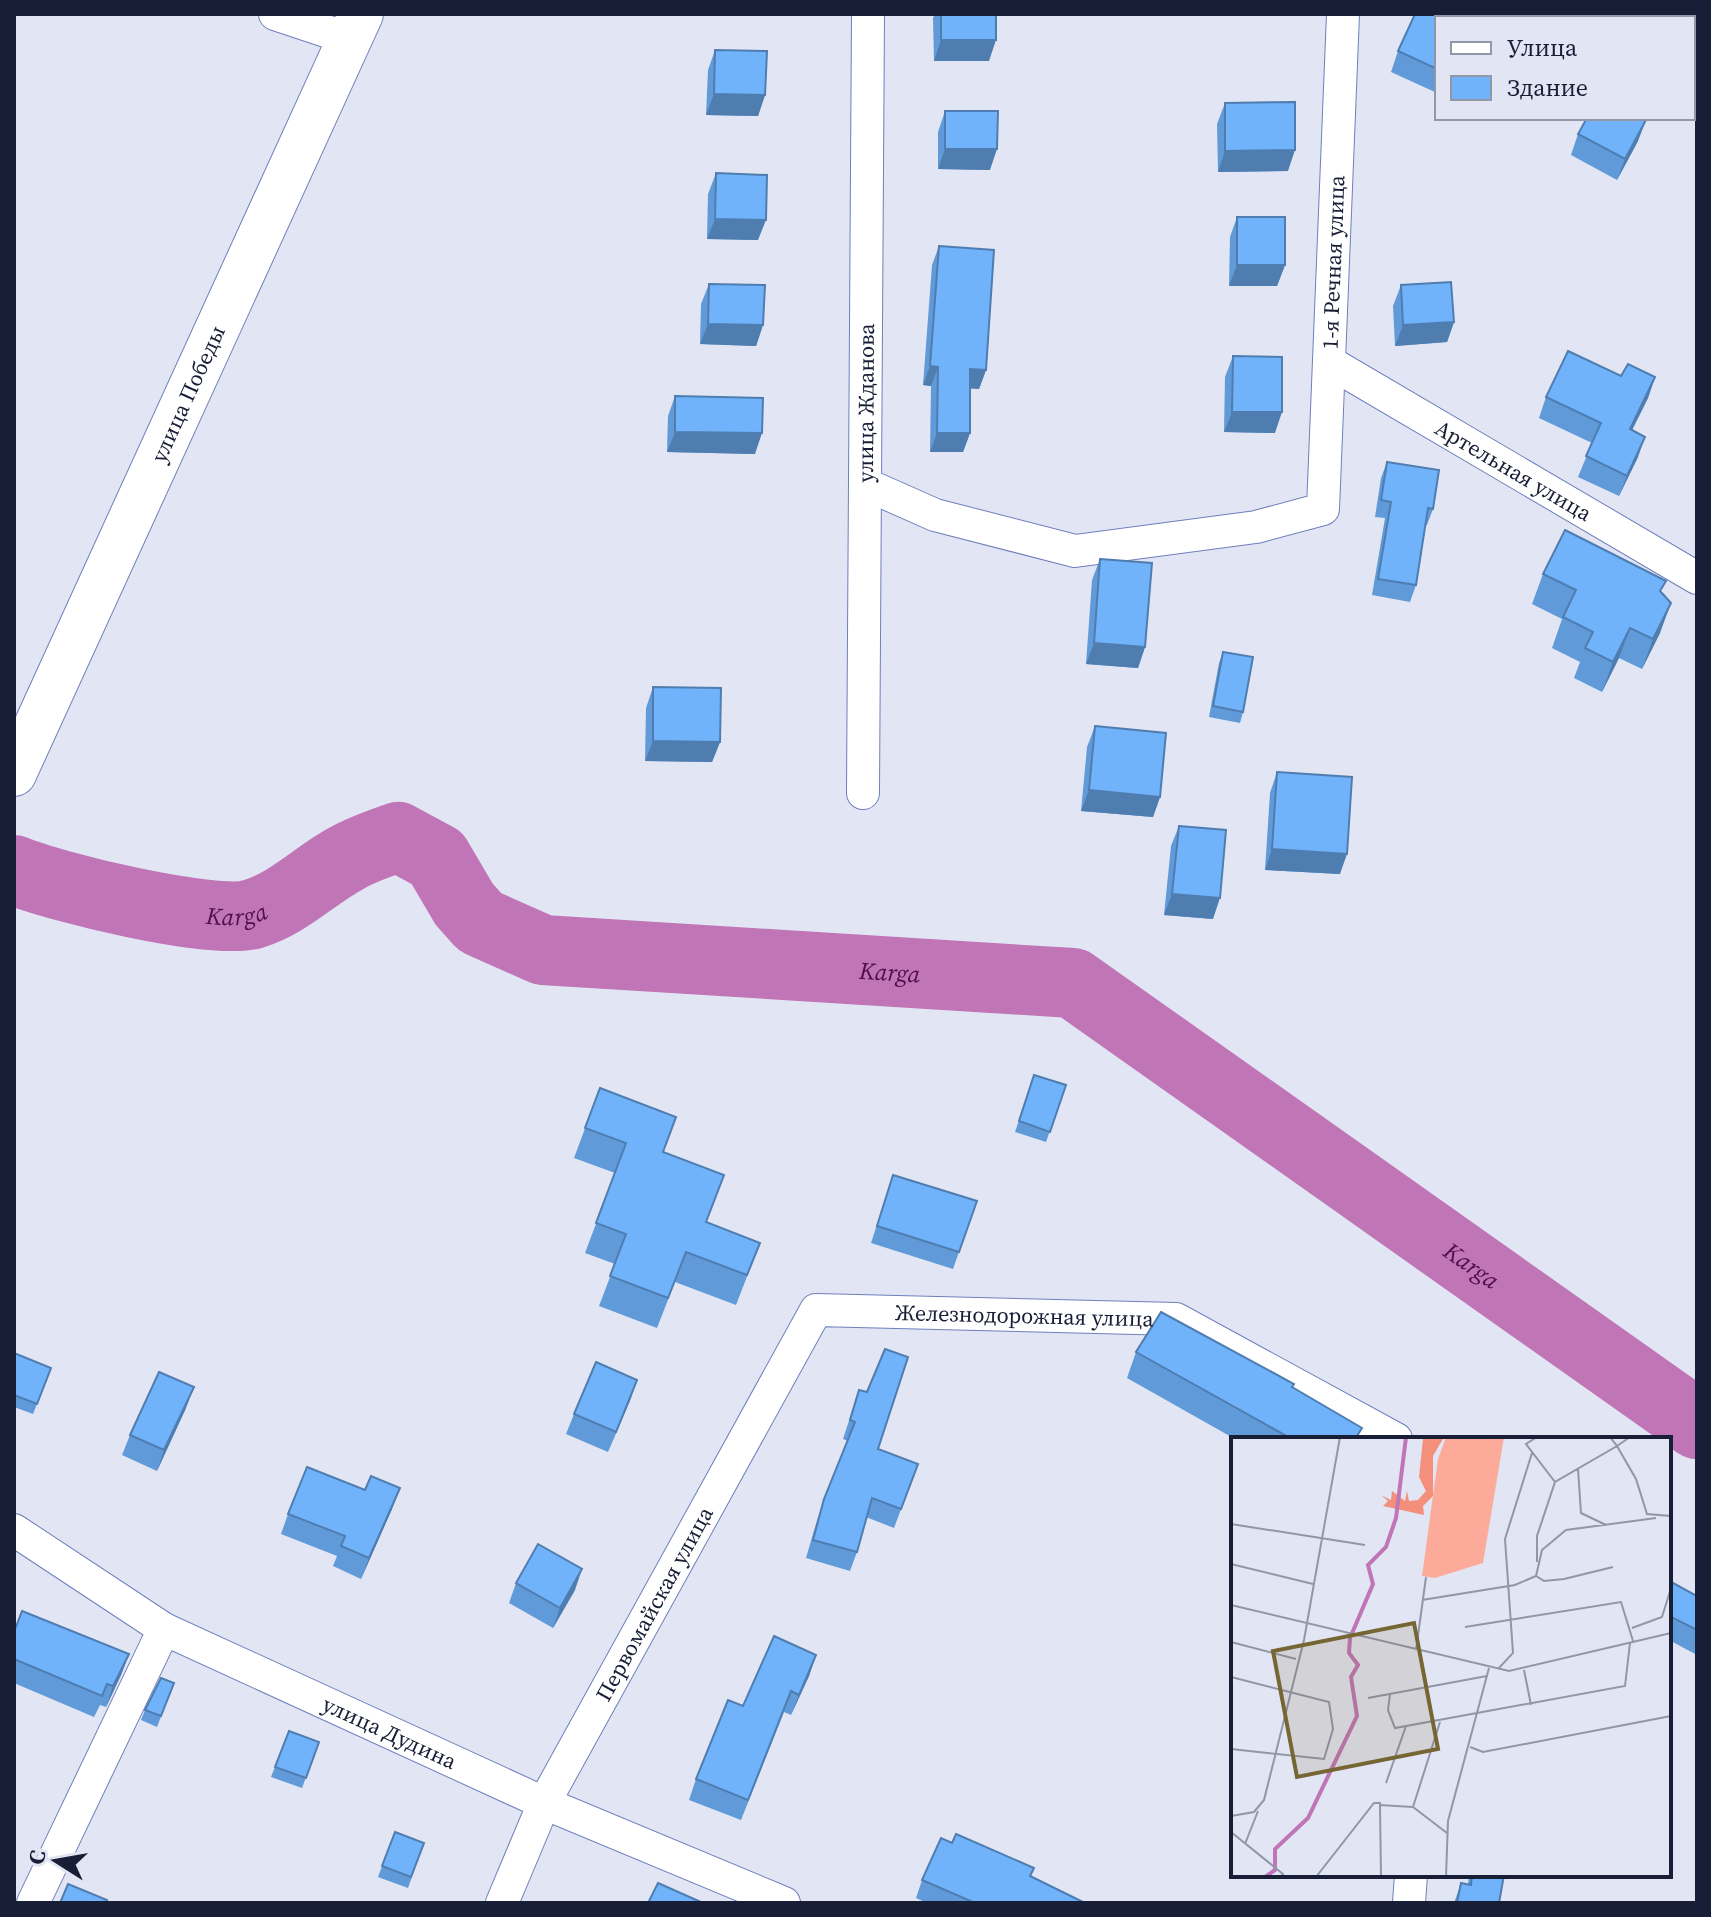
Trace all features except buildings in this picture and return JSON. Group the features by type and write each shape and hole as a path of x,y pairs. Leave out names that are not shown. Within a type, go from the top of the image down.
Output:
{"street":[{"path":"275,14 356,26"},
{"name":"улица Жданова","path":"863,793 868,14"},
{"name":"1-я Речная улица","path":"865,484 935,515 1075,551 1256,527 1323,509 1343,14"},
{"name":"улица Победы","path":"14,774 356,26"},
{"name":"Артельная улица","path":"1329,362 1697,578"},
{"name":"Железнодорожная улица","path":"816,1310 1176,1319 1392,1437"},
{"name":"Первомайская улица","path":"502,1903 544,1803 816,1310"},
{"name":"улица Дудина","path":"14,1530 164,1629 544,1803 784,1903"},
{"path":"33,1903 164,1629"},
{"path":"1409,1903 1411,1877"}],"waterway":[{"name":"Karga","path":"14,870 63,886 134,903 205,915 233,916 266,909 347,858 398,837 437,858 464,904 480,922 543,950 1073,983 1697,1424"}]}
